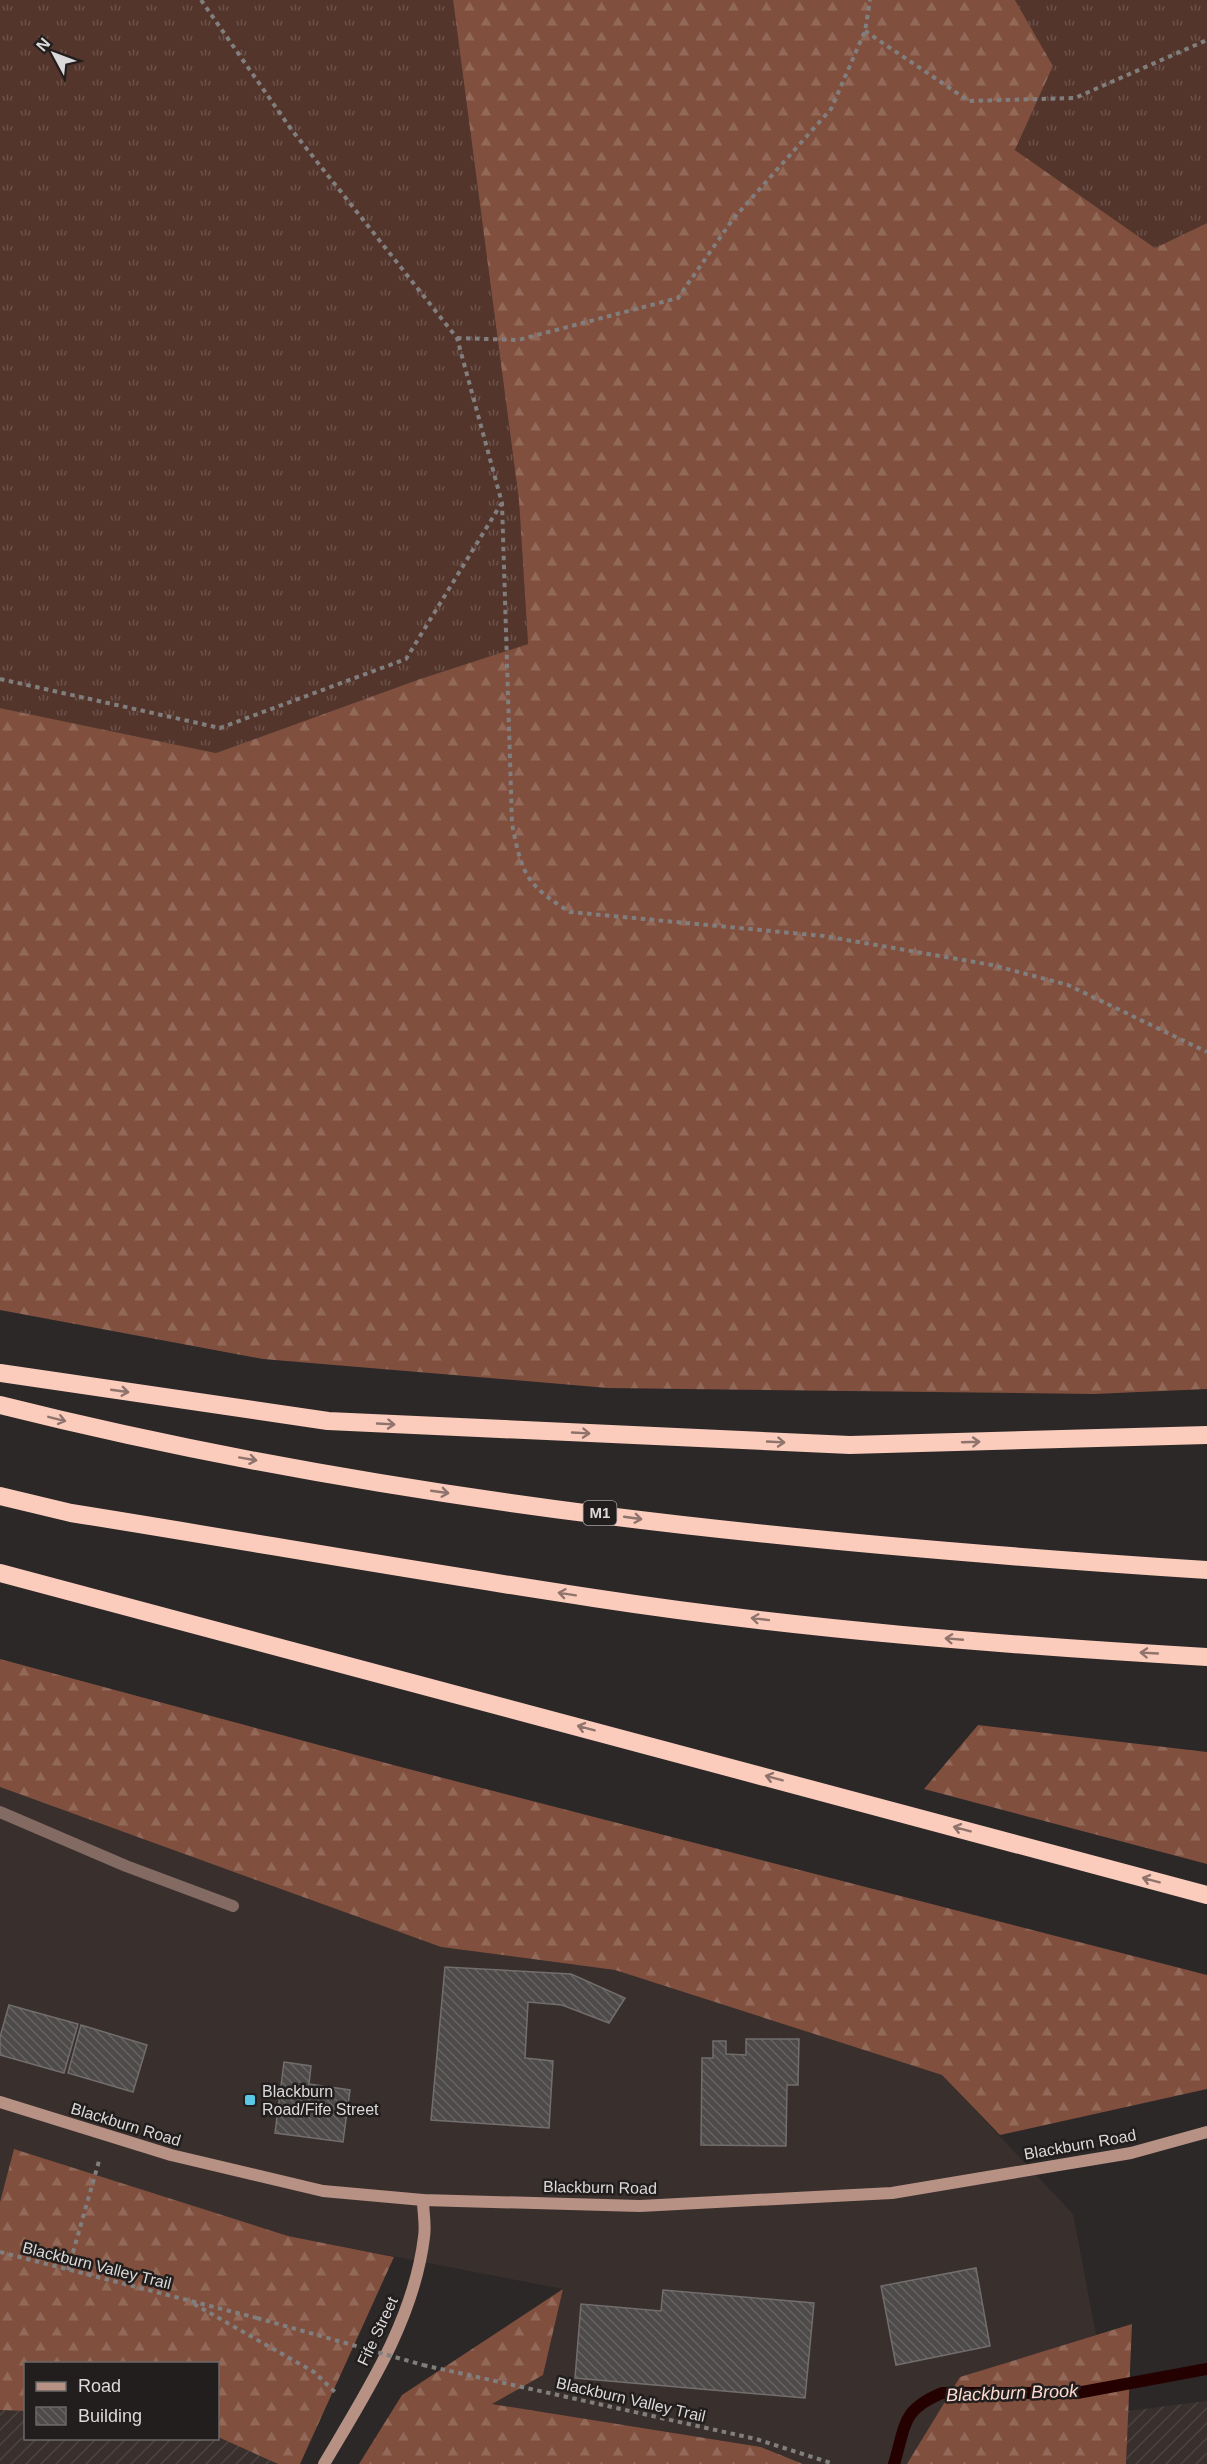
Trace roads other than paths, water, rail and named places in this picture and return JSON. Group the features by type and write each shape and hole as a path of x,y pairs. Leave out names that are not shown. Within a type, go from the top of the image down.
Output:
{"highway":[{"path":"0,1373 328,1421 850,1445 1207,1435"},
{"name":"M1","path":"0,1405 122,1436 413,1489 731,1531 1057,1560 1207,1570"},
{"path":"0,1496 71,1513 596,1598 840,1629 1046,1648 1207,1657"},
{"path":"0,1573 1207,1895"}],"street":[{"name":"Blackburn Road","path":"0,2102 106,2137 322,2191 423,2200 640,2206 892,2193 1131,2153 1207,2132"},
{"name":"Fife Street","path":"324,2464 356,2411 396,2335 415,2285 425,2235 423,2200"}],"lane":[{"path":"0,1812 126,1866 233,1906"}],"waterway":[{"name":"Blackburn Brook","path":"894,2464 907,2420 919,2406 942,2393 1077,2393 1207,2369"}],"place":[{"name":"Blackburn Road/Fife Street","path":"250,2100"}]}
